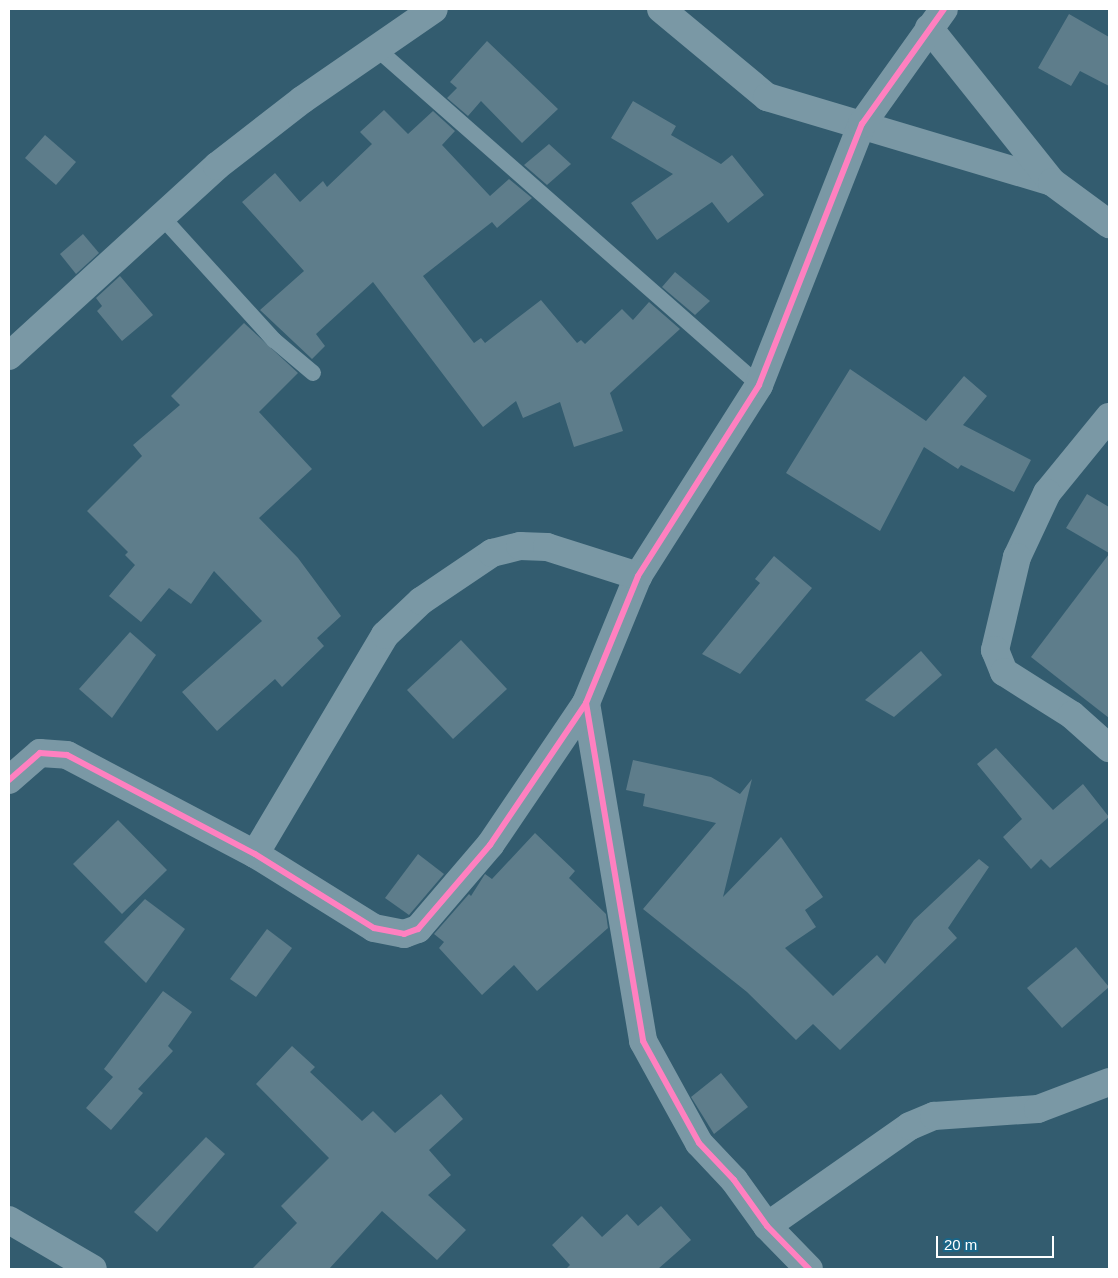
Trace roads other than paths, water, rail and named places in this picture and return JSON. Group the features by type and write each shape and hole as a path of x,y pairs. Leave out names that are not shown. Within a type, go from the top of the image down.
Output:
{"street":[{"path":"9,356 217,166 376,48 434,9"},
{"path":"661,9 767,97 1052,182"},
{"path":"9,780 40,754 68,755 255,854 374,928 404,934 418,929 490,845 586,703 638,576 760,385 862,124 937,18 1052,182 1109,224"},
{"path":"1109,417 1047,493 1017,557 994,650 1004,672 1072,715 1109,748"},
{"path":"255,854 385,635 421,601 492,553 520,546 548,547 638,576"},
{"path":"586,703 643,1041 699,1143 734,1180 767,1226 808,1269"},
{"path":"767,1226 910,1126 934,1116 1038,1109 1109,1082"},
{"path":"9,1220 93,1269"}],"lane":[{"path":"376,48 760,385"},
{"path":"161,216 274,340 312,373"}]}
